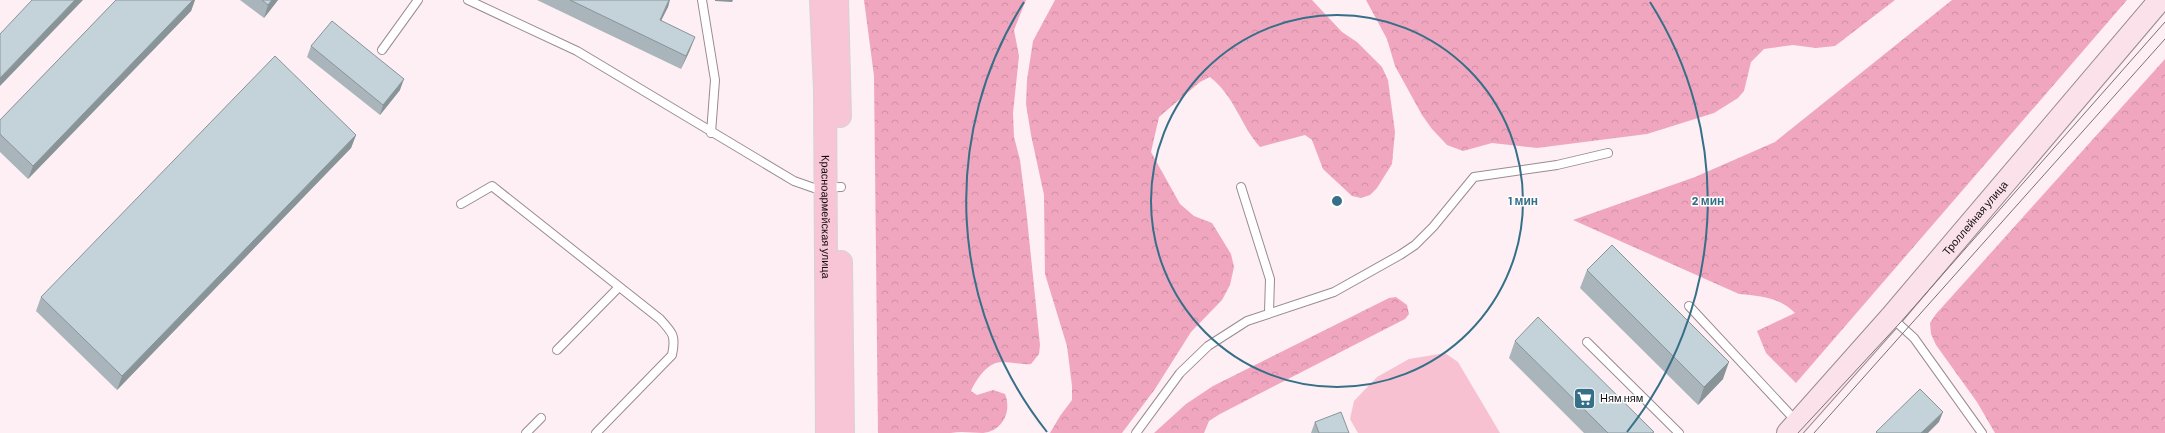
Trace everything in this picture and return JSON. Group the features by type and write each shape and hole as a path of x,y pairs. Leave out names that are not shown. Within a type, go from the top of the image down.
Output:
{"main road":[{"name":"Красноармейская улица","path":"821,0 833,188 843,433"},
{"name":"Красноармейская улица","path":"827,433 833,188 840,50 838,0"}],"street":[{"name":"Троллейная улица","path":"1793,428 1891,317 2160,0"}],"lane":[{"path":"382,50 418,0"},
{"path":"468,0 577,51 711,133 794,181 809,186 833,188"},
{"path":"702,0 715,80 711,133"},
{"path":"1136,433 1180,373 1208,346 1247,321 1269,312 1312,301 1334,292 1400,255 1415,245 1433,227 1474,177 1557,165 1608,153"},
{"path":"461,204 492,186 660,319 673,332 675,342 672,355 596,433"},
{"path":"1241,186 1270,279 1269,312"},
{"path":"557,350 619,287"},
{"path":"1688,306 1793,428"},
{"path":"1891,317 1914,338 1982,433"},
{"path":"1587,342 1679,433"},
{"path":"526,433 540,418"}],"green space":[{"path":"864,0 1026,0 1014,30 1019,56 1013,113 1014,137 1020,160 1026,208 1040,345 1039,354 1031,364 1006,362 997,363 987,368 976,382 971,391 977,395 993,390 1005,394 1007,400 1006,413 1001,424 990,431 983,433 878,433 874,76"},
{"path":"1055,0 1312,0 1342,32 1357,42 1382,67 1388,80 1395,132 1392,164 1377,188 1370,195 1361,198 1352,196 1323,169 1312,140 1305,135 1260,147 1247,129 1226,93 1210,77 1200,82 1159,117 1151,152 1180,204 1194,216 1212,223 1231,254 1234,267 1230,285 1222,300 1191,332 1155,389 1122,433 1050,433 1072,400 1072,386 1067,346 1045,274 1044,195 1026,104 1027,80 1033,41"},
{"path":"1366,0 1895,0 1835,46 1816,48 1793,45 1764,49 1751,62 1744,91 1738,98 1714,113 1647,134 1537,148 1492,143 1463,151 1447,145 1432,129 1422,115 1395,66 1387,39"},
{"path":"1952,0 2127,0 1796,383 1766,353 1757,331 1795,313 1789,308 1776,300 1769,298 1739,294 1573,220 1695,177 1775,142"},
{"path":"2165,59 2165,433 1995,433 1977,402 1936,345 1931,334 1930,323 1936,314"},
{"path":"1396,297 1407,305 1409,314 1405,319 1220,414 1209,421 1204,433 1154,433 1186,404 1213,386 1389,298"}],"shaded area":[{"path":"1445,353 1458,362 1500,433 1358,433 1350,419 1354,401 1377,377 1409,359"}],"building":[{"path":"32,0 75,0 0,78 0,34"},
{"path":"116,0 193,0 33,166 0,134 0,120"},
{"path":"262,0 272,0 268,5"},
{"path":"570,0 669,0 660,20 695,37 686,56"},
{"path":"332,21 404,79 383,105 311,46"},
{"path":"275,56 356,135 122,376 41,297"},
{"path":"1612,245 1729,362 1704,387 1587,270"},
{"path":"1538,317 1654,432 1608,433 1515,341"},
{"path":"1920,389 1943,412 1921,433 1876,432"},
{"path":"1341,412 1349,433 1319,433 1315,422"}],"tram line":[{"path":"1798,433 1899,324 2165,22"},
{"path":"1814,433 2165,39"}],"place":[{"name":"Ням ням","path":"1585,398"}]}
